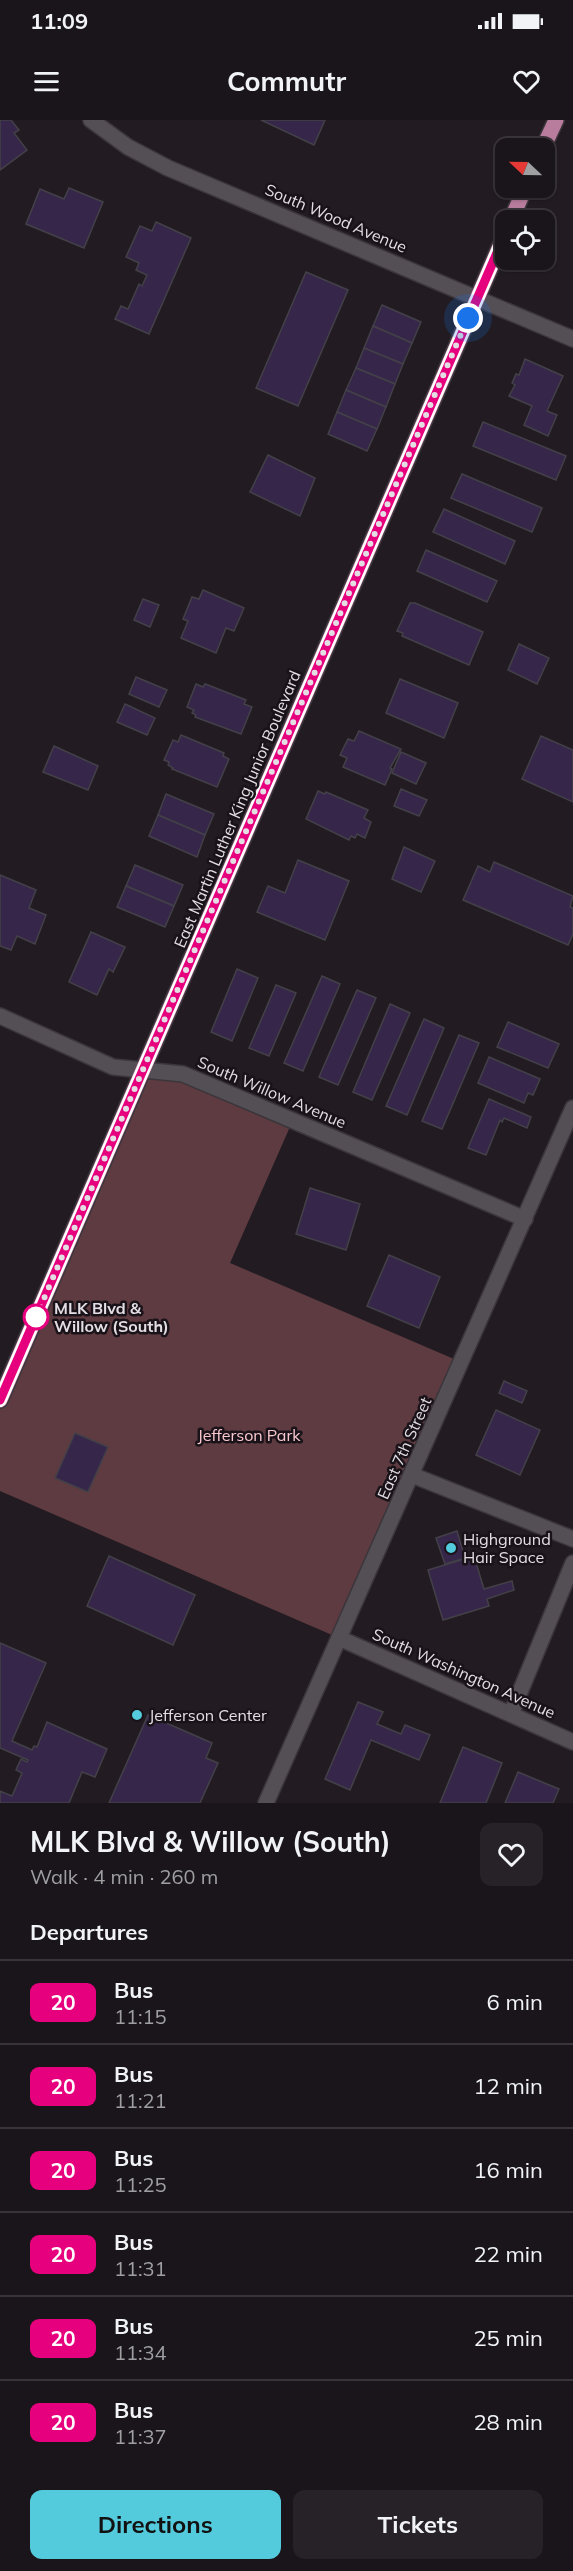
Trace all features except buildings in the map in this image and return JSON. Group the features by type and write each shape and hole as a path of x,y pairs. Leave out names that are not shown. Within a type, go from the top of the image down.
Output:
{"main road":[{"path":"548,138 556,120"},
{"name":"East Martin Luther King Junior Boulevard","path":"0,1400 495,256"}],"street":[{"name":"South Wood Avenue","path":"91,120 128,147 168,168 477,296 573,339"},
{"name":"South Willow Avenue","path":"0,1016 113,1067 183,1074 525,1219"},
{"name":"East 7th Street","path":"266,1803 573,1108"},
{"path":"412,1475 573,1539"},
{"path":"511,1714 573,1563"},
{"name":"South Washington Avenue","path":"339,1638 573,1742"}],"green space":[{"name":"Jefferson Park","path":"144,1070 183,1074 293,1120 230,1263 461,1362 339,1638 0,1491 0,1400"}],"bus line":[{"name":"20","path":"0,1400 495,257"}],"place":[{"name":"MLK Blvd & Willow (South)","path":"36,1317"},
{"name":"Highground Hair Space","path":"451,1548"},
{"name":"Jefferson Center","path":"137,1715"}],"route":[{"path":"36,1317 468,318"}]}
